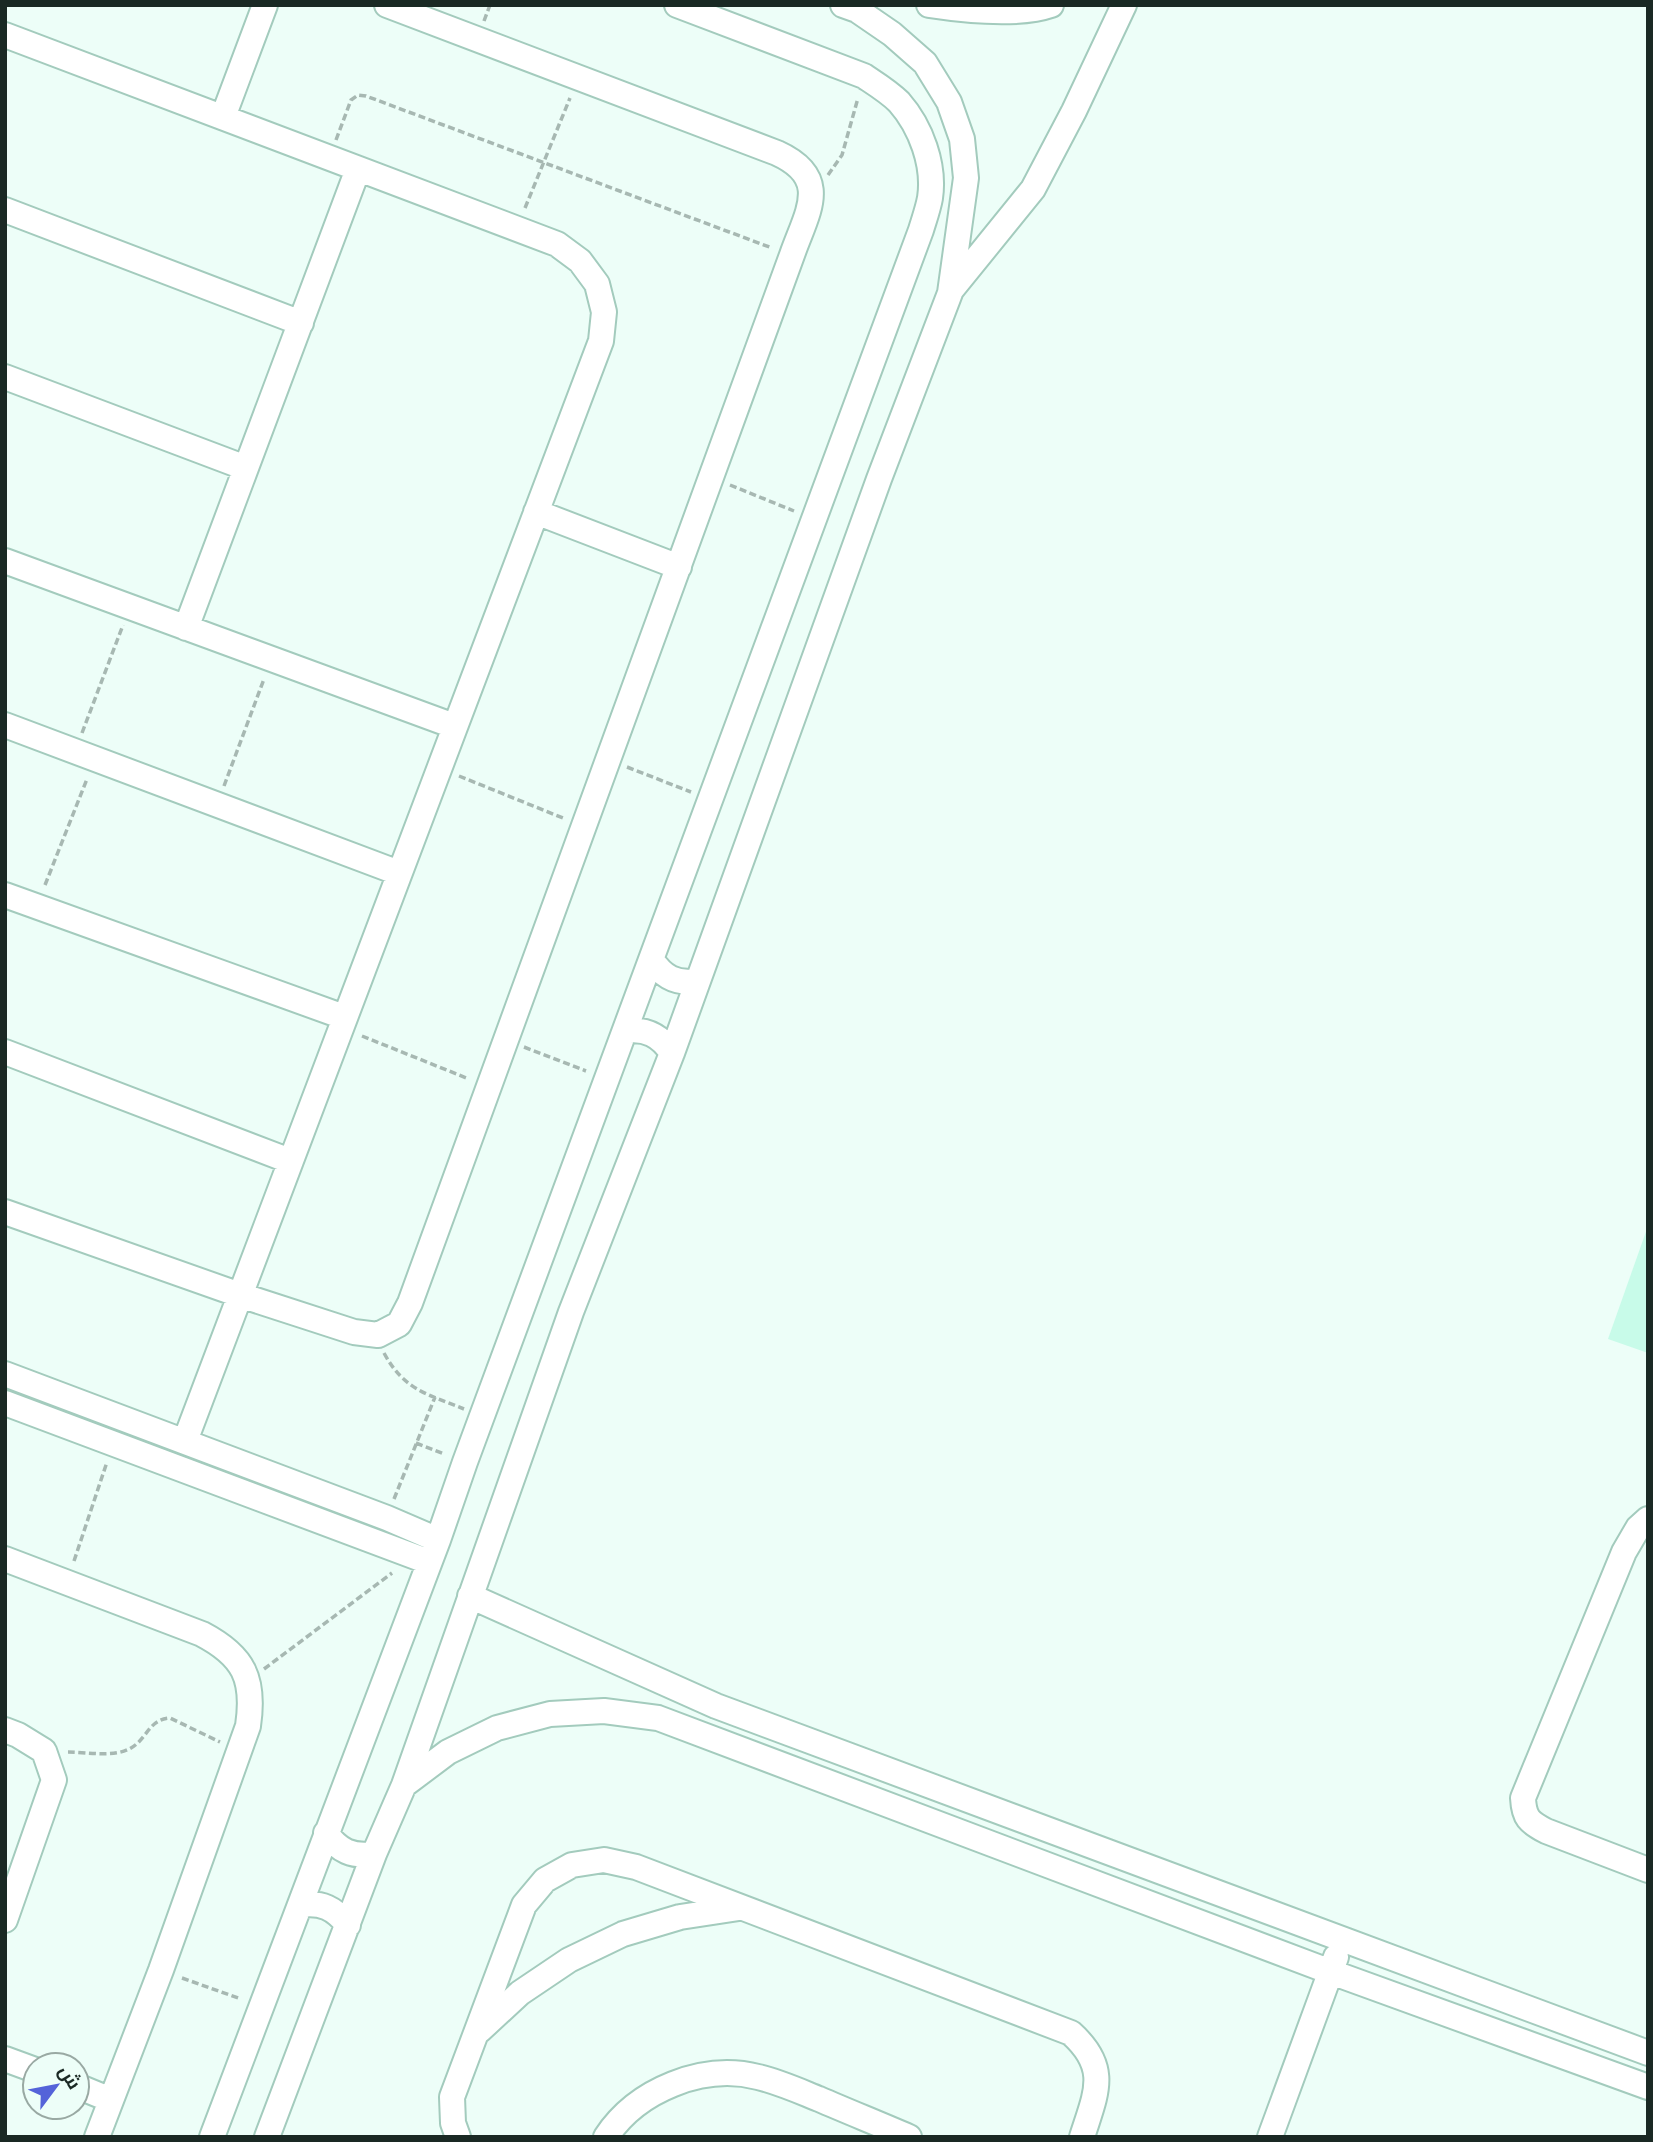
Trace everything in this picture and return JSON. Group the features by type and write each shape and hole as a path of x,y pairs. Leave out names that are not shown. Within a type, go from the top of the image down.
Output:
{"street":[{"path":"223,117 265,5"},
{"path":"5,1212 354,1332 378,1335 399,1324 411,1303 812,195 808,176 795,161 387,5"},
{"path":"212,2137 300,1905 427,1553 465,1462 652,960 921,230 930,197 929,163 919,131 899,102 864,76 677,5"},
{"path":"850,8 885,5"},
{"path":"929,5 969,11 1014,10 1051,5"},
{"path":"950,293 1033,189 1074,111 1124,5"},
{"path":"267,2137 374,1854 404,1785 571,1312 672,1053 874,492 950,293 966,178 962,139 949,102 925,63 892,34 850,8"},
{"path":"5,35 556,244 580,261 597,284 604,312 601,341 185,1441"},
{"path":"186,628 359,169"},
{"path":"5,209 301,323"},
{"path":"5,377 246,468"},
{"path":"536,512 679,567"},
{"path":"5,561 454,726"},
{"path":"5,725 400,873"},
{"path":"5,895 343,1022"},
{"path":"652,960 658,969 675,981 696,981"},
{"path":"625,1031 647,1031 666,1043 672,1053"},
{"path":"5,1052 290,1161"},
{"path":"5,1374 387,1518 427,1553"},
{"path":"5,1403 330,1526 427,1553"},
{"path":"330,1526 340,1500"},
{"path":"1648,1519 1638,1528 1624,1552 1523,1798 1524,1811 1531,1823 1648,1870"},
{"path":"5,1559 222,1644 238,1660 248,1681 251,1703 248,1726 237,1750 161,1970 97,2137"},
{"path":"470,1596 716,1706 1648,2053"},
{"path":"404,1785 448,1752 510,1724 550,1714 604,1711 659,1718 1331,1972 1648,2088"},
{"path":"5,1730 44,1752 54,1780 5,1920"},
{"path":"326,1833 334,1845 346,1853 360,1856 374,1854"},
{"path":"458,2137 453,2123 452,2097 524,1905 545,1880 572,1865 604,1860 636,1867 1070,2033 1085,2046 1094,2062 1097,2081 1082,2137"},
{"path":"300,1905 314,1903 327,1906 339,1914 348,1925"},
{"path":"476,2034 520,1993 569,1960 612,1939 680,1917 739,1908"},
{"path":"1270,2137 1342,1939"},
{"path":"606,2137 614,2125 643,2099 678,2081 717,2074 756,2076 909,2137"},
{"path":"91,2092 111,2099"}],"path":[{"path":"812,195 842,155 864,76"},
{"path":"516,229 578,78"},
{"path":"330,158 351,100 358,95 366,96 792,255"},
{"path":"711,478 815,519"},
{"path":"36,907 130,607"},
{"path":"217,805 271,659"},
{"path":"608,760 711,800"},
{"path":"439,768 584,827"},
{"path":"343,1022 489,1087"},
{"path":"506,1040 607,1079"},
{"path":"378,1335 391,1366 402,1380 416,1390 482,1416"},
{"path":"387,1518 435,1397"},
{"path":"416,1443 465,1462"},
{"path":"67,1582 113,1444"},
{"path":"248,1681 427,1553"},
{"path":"44,1752 113,1753 129,1749 142,1739 154,1722 162,1718 170,1718 237,1750"},
{"path":"161,1970 260,2007"}],"shaded area":[{"path":"1648,1226 1648,1353 1608,1339"}]}
